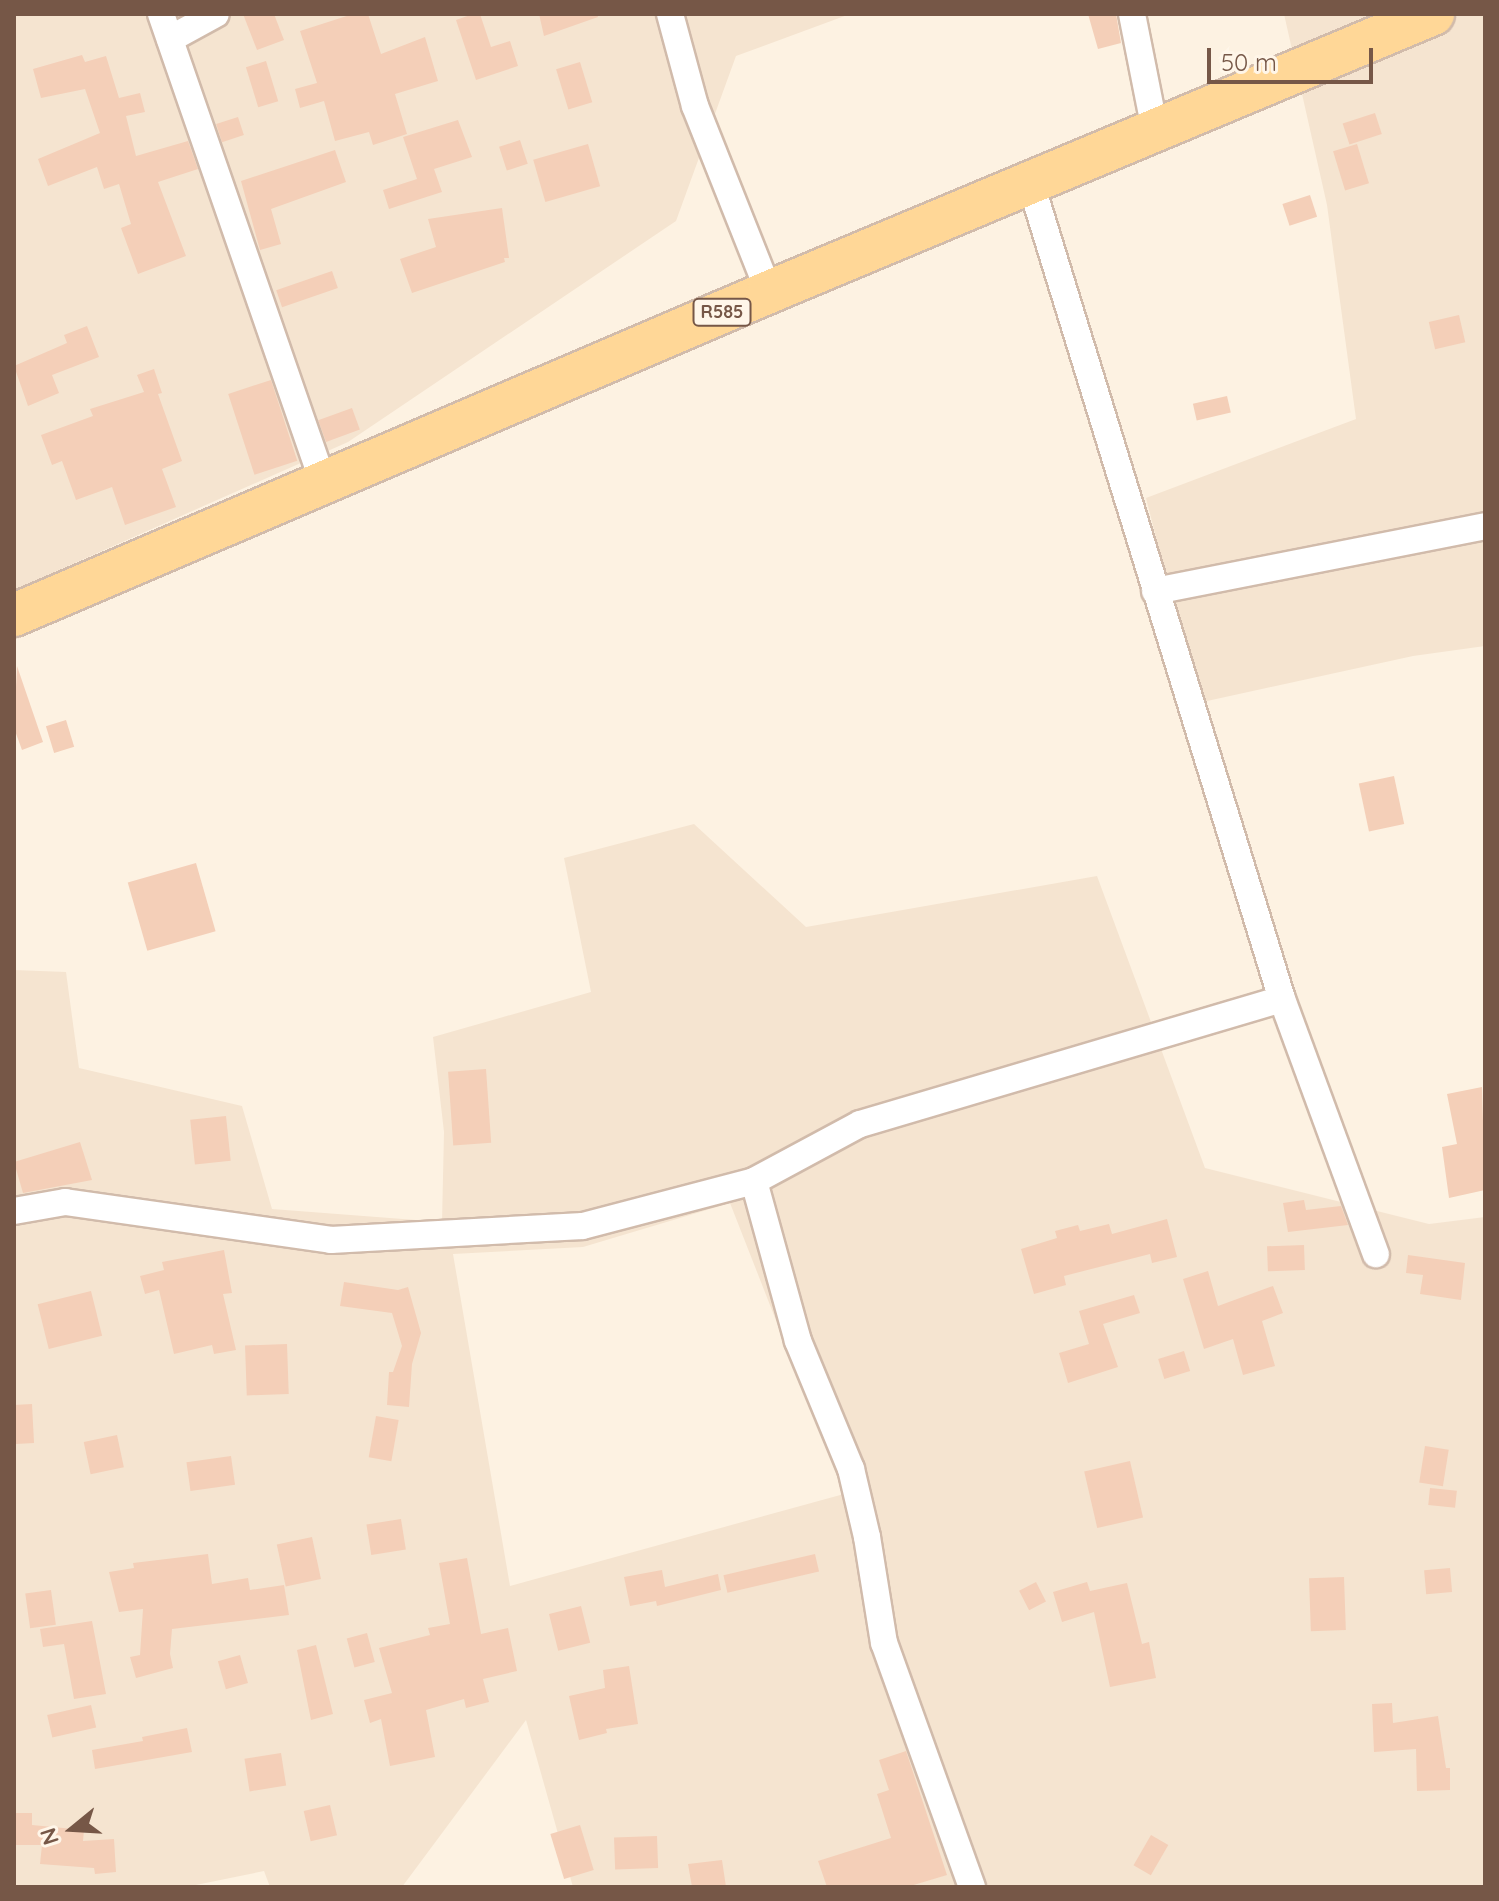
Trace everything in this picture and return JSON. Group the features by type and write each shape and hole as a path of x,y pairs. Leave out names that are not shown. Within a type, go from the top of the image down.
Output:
{"main road":[{"name":"R585","path":"14,615 1030,181 1433,14"}],"street":[{"path":"216,14 166,26 323,483"},
{"path":"670,14 695,106 769,292"},
{"path":"1132,14 1155,130"},
{"path":"1030,181 1282,999 1376,1254"},
{"path":"1155,591 1485,526"},
{"path":"14,1211 65,1202 331,1240 583,1226 754,1181 860,1124 1282,999"},
{"path":"754,1181 798,1341 851,1469 867,1537 884,1643 972,1887"}],"shaded area":[{"path":"14,14 850,14 736,56 676,221 348,442 14,590"},
{"path":"1284,14 1485,14 1485,646 1413,656 1198,703 1146,498 1356,419 1327,205"},
{"path":"694,824 806,927 1097,876 1205,1168 1429,1224 1485,1217 1485,1887 573,1887 526,1720 402,1887 270,1887 264,1871 186,1887 14,1887 14,970 66,972 79,1068 242,1106 272,1209 442,1222 444,1132 433,1037 591,992 564,858","holes":["730,1203 844,1494 510,1586 453,1254 583,1247"]}],"building":[{"path":"243,14 274,14 284,40 257,50"},
{"path":"353,14 368,14 381,54 425,37 438,81 395,94 407,134 373,145 369,132 335,141 324,101 300,108 295,89 317,83 300,31"},
{"path":"480,14 491,47 510,41 518,66 476,80 456,20"},
{"path":"539,14 597,14 598,17 544,36"},
{"path":"1088,14 1116,14 1121,43 1098,49"},
{"path":"82,55 85,62 106,56 119,98 140,93 145,112 126,116 136,156 188,141 198,169 158,182 186,256 138,274 121,228 131,224 119,184 104,189 97,167 48,186 38,159 100,133 85,89 41,98 33,69"},
{"path":"266,61 278,101 258,107 246,67"},
{"path":"580,62 592,102 568,109 556,69"},
{"path":"1375,113 1382,134 1349,144 1343,124"},
{"path":"238,117 244,135 222,142 216,124"},
{"path":"458,120 472,157 434,169 442,192 389,209 383,190 417,179 403,137"},
{"path":"520,140 528,164 507,171 499,147"},
{"path":"588,144 600,186 545,202 533,160"},
{"path":"1357,144 1369,183 1345,191 1333,151"},
{"path":"335,150 346,182 271,209 281,244 260,250 241,181"},
{"path":"1310,195 1317,217 1290,226 1282,204"},
{"path":"502,208 509,258 504,258 505,262 412,293 400,259 436,247 428,219"},
{"path":"332,271 338,288 282,307 276,290"},
{"path":"1459,315 1465,342 1435,349 1429,322"},
{"path":"87,326 99,357 52,375 59,393 28,406 14,366 67,343 64,335"},
{"path":"154,369 162,393 158,394 182,461 162,469 176,507 125,525 112,487 76,500 62,461 52,465 41,435 93,416 90,409 144,392 137,375"},
{"path":"271,380 297,461 254,475 228,394"},
{"path":"1227,396 1231,413 1197,420 1193,404"},
{"path":"352,408 360,430 326,442 318,420"},
{"path":"17,666 43,742 22,750 14,728"},
{"path":"66,720 74,747 54,753 46,726"},
{"path":"1394,776 1404,824 1369,831 1359,783"},
{"path":"196,863 216,931 147,951 128,883"},
{"path":"486,1069 491,1143 453,1145 448,1072"},
{"path":"1482,1087 1485,1190 1449,1198 1442,1147 1457,1144 1447,1094"},
{"path":"226,1116 231,1161 195,1165 190,1120"},
{"path":"80,1142 92,1180 23,1193 14,1162"},
{"path":"1304,1200 1306,1210 1341,1206 1348,1225 1288,1232 1283,1203"},
{"path":"1167,1219 1177,1257 1152,1263 1150,1254 1064,1276 1066,1285 1034,1294 1021,1249 1057,1238 1055,1231 1078,1225 1080,1231 1109,1224 1112,1234"},
{"path":"1304,1245 1305,1270 1268,1271 1267,1246"},
{"path":"224,1250 232,1293 223,1294 236,1350 214,1354 212,1345 174,1354 159,1290 145,1294 140,1276 164,1270 162,1262"},
{"path":"1408,1255 1465,1263 1461,1300 1420,1294 1423,1275 1406,1273"},
{"path":"1208,1271 1218,1306 1273,1286 1283,1313 1262,1321 1275,1366 1243,1375 1233,1339 1204,1349 1183,1279"},
{"path":"344,1282 398,1290 408,1287 421,1333 412,1364 409,1407 387,1405 389,1372 393,1372 402,1346 392,1313 340,1306"},
{"path":"91,1291 102,1336 49,1349 38,1304"},
{"path":"1134,1295 1140,1313 1103,1324 1118,1367 1068,1383 1059,1353 1089,1344 1079,1311"},
{"path":"287,1344 289,1394 247,1395 245,1345"},
{"path":"1184,1351 1190,1371 1164,1379 1158,1359"},
{"path":"32,1404 34,1443 16,1444 14,1405"},
{"path":"376,1416 399,1420 391,1461 369,1457"},
{"path":"117,1435 124,1467 91,1474 84,1442"},
{"path":"1425,1446 1449,1450 1443,1486 1419,1483"},
{"path":"231,1456 235,1485 190,1491 186,1462"},
{"path":"1130,1461 1143,1518 1097,1528 1084,1472"},
{"path":"1430,1488 1457,1491 1455,1508 1428,1505"},
{"path":"401,1519 406,1550 371,1555 366,1524"},
{"path":"312,1537 321,1579 286,1587 277,1544"},
{"path":"208,1554 212,1584 248,1578 250,1590 284,1585 289,1615 172,1629 170,1654 173,1668 136,1678 130,1657 140,1655 143,1609 119,1612 109,1572 134,1568 133,1563"},
{"path":"815,1554 819,1572 727,1593 723,1575"},
{"path":"467,1558 481,1634 508,1628 517,1671 483,1679 489,1702 466,1708 464,1699 426,1710 435,1757 390,1766 381,1719 370,1723 364,1700 392,1693 379,1648 430,1635 428,1628 450,1624 439,1563"},
{"path":"1450,1568 1452,1592 1426,1594 1424,1570"},
{"path":"662,1570 665,1587 718,1574 721,1590 657,1606 656,1601 630,1606 624,1577"},
{"path":"1344,1577 1346,1630 1311,1631 1309,1578"},
{"path":"1036,1582 1046,1602 1029,1610 1019,1591"},
{"path":"1087,1582 1090,1591 1127,1583 1142,1644 1149,1642 1156,1678 1110,1687 1094,1612 1062,1622 1053,1592"},
{"path":"51,1590 56,1625 30,1628 25,1594"},
{"path":"581,1606 590,1643 558,1651 549,1614"},
{"path":"92,1621 106,1694 74,1699 64,1644 43,1647 40,1629"},
{"path":"367,1633 375,1662 354,1667 347,1638"},
{"path":"316,1645 333,1714 311,1720 297,1650"},
{"path":"240,1655 248,1683 226,1689 218,1661"},
{"path":"629,1666 638,1724 606,1729 607,1733 579,1740 569,1696 605,1688 603,1670"},
{"path":"1392,1703 1393,1723 1438,1716 1446,1768 1450,1768 1450,1790 1417,1791 1416,1749 1374,1752 1372,1704"},
{"path":"91,1705 96,1727 52,1738 47,1715"},
{"path":"187,1728 192,1752 95,1769 92,1750 143,1741 142,1737"},
{"path":"906,1751 947,1875 907,1887 827,1887 818,1861 891,1838 877,1794 889,1790 879,1760"},
{"path":"281,1753 286,1786 250,1791 244,1759"},
{"path":"330,1805 337,1835 311,1841 304,1811"},
{"path":"14,1813 32,1813 32,1825 84,1830 83,1841 114,1839 116,1872 95,1874 94,1868 40,1864 42,1845 14,1845"},
{"path":"580,1825 594,1870 564,1879 550,1834"},
{"path":"1151,1835 1168,1845 1151,1875 1134,1865"},
{"path":"657,1836 658,1868 615,1869 614,1838"},
{"path":"722,1860 726,1887 692,1887 688,1864"}]}
